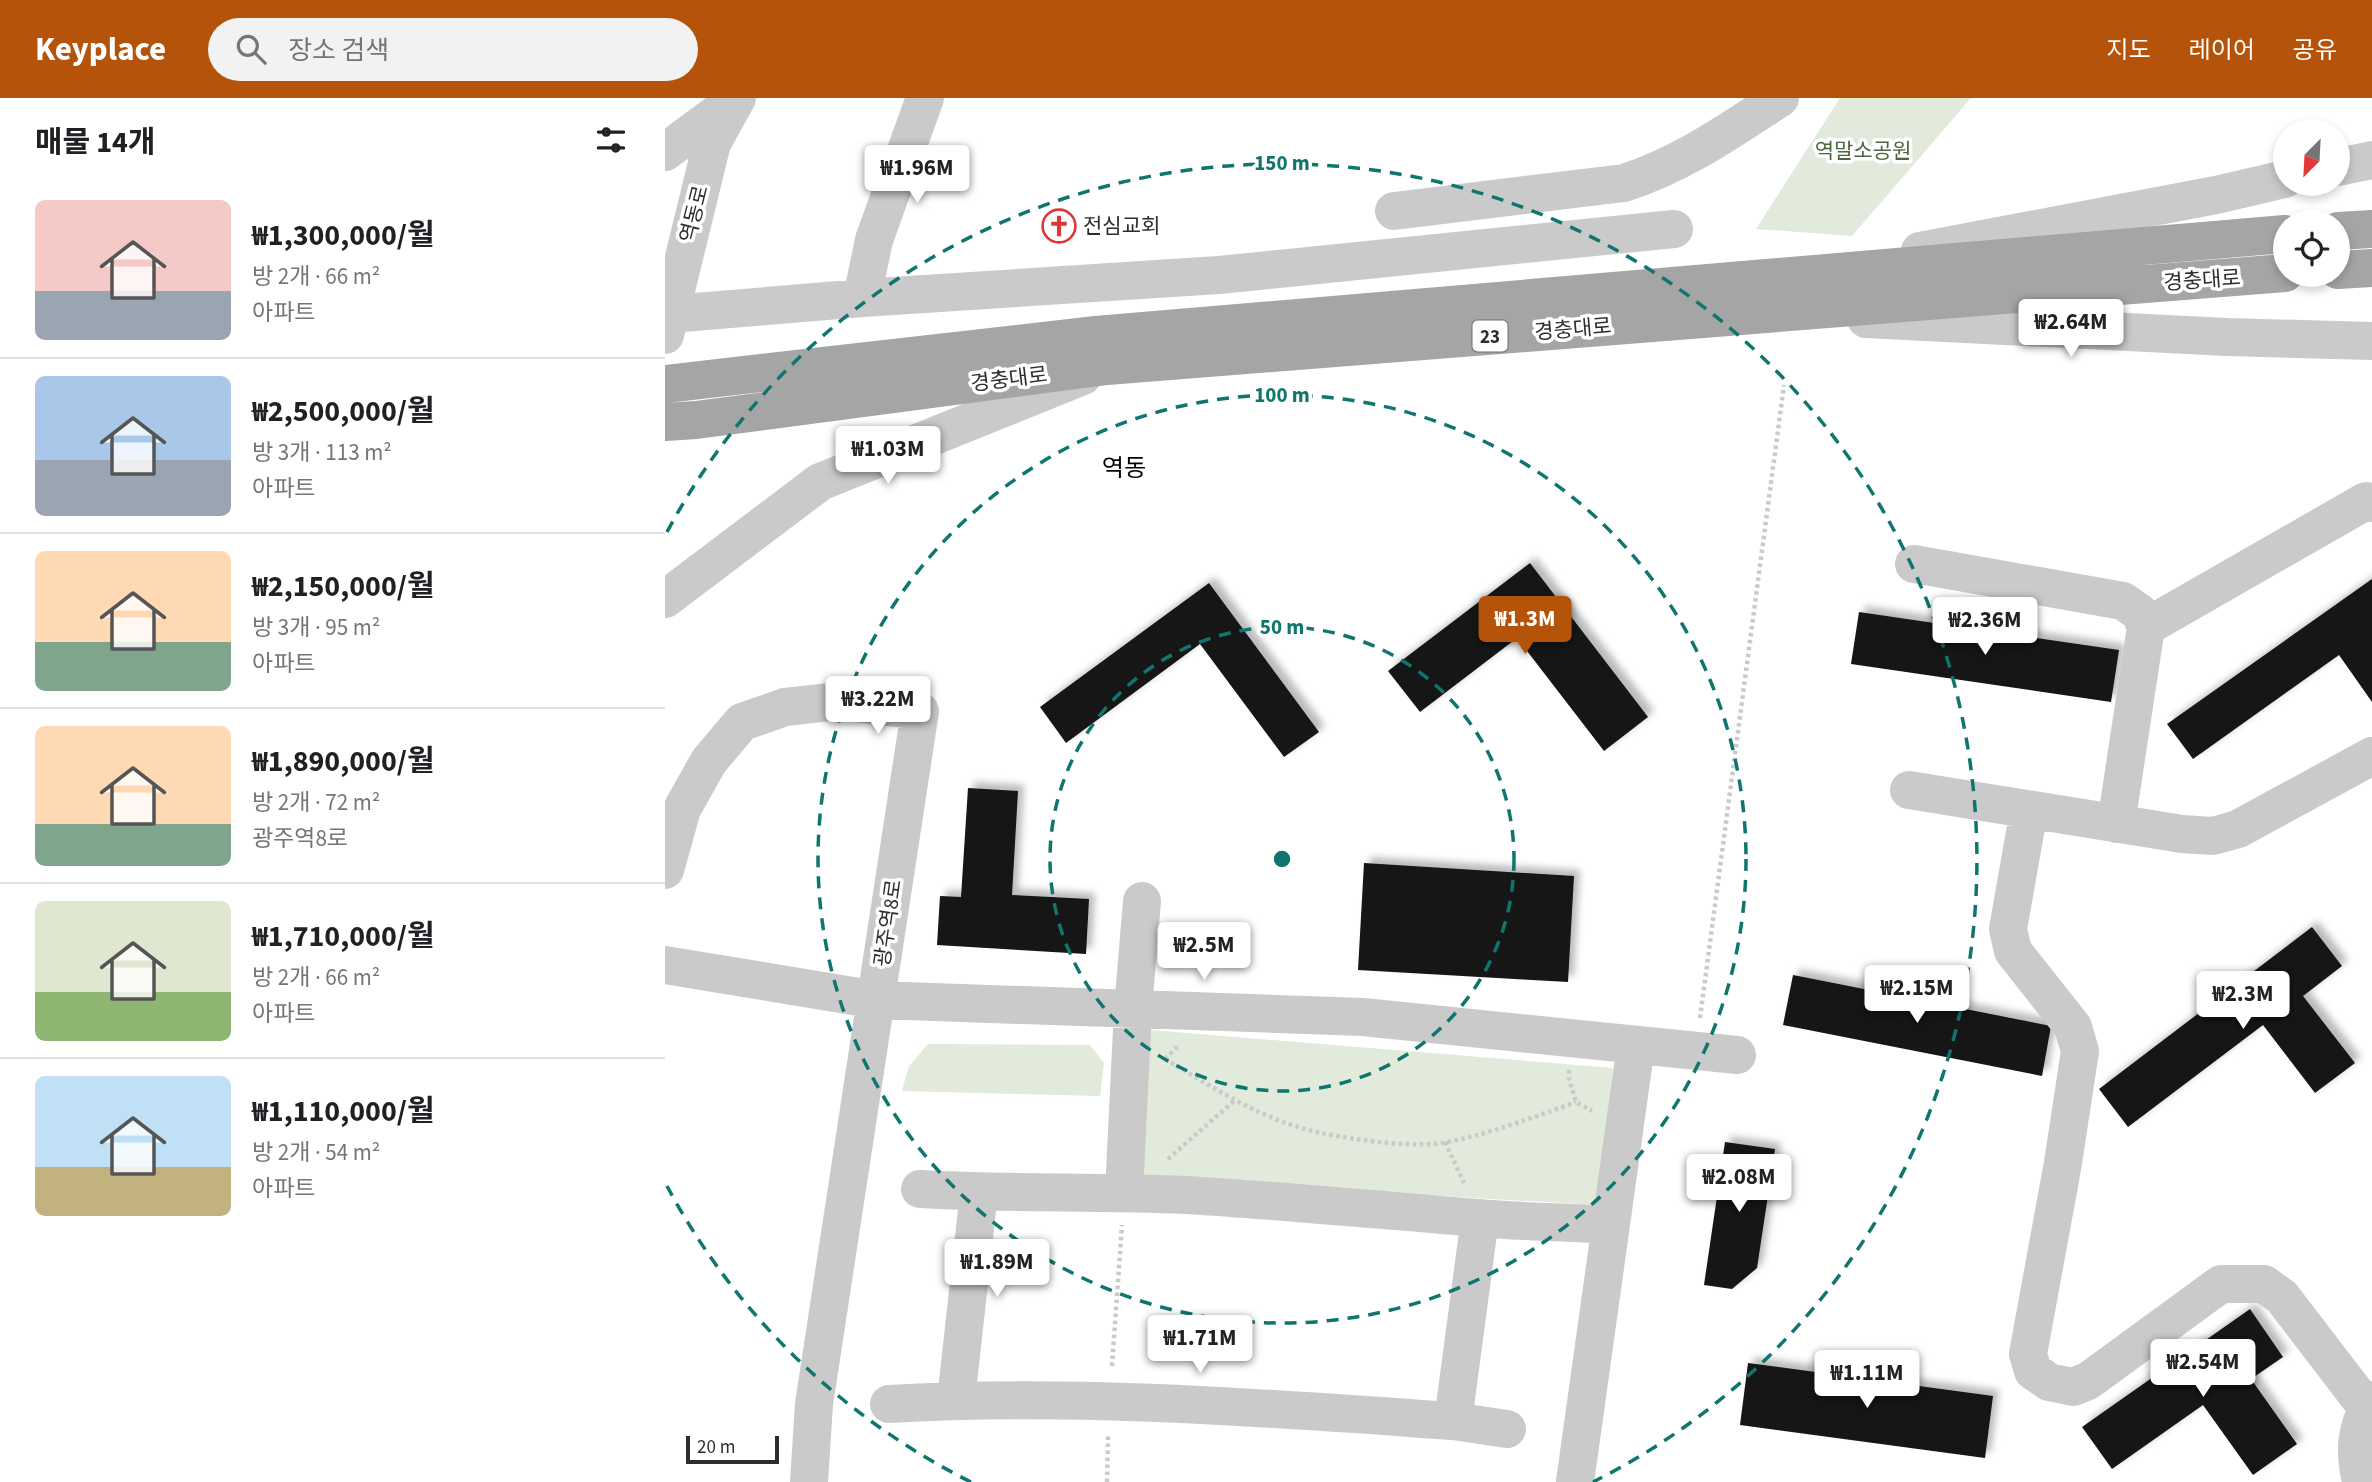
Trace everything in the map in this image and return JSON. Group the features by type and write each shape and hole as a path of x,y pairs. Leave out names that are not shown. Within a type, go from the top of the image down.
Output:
{"main road":[{"path":"2350,230 2372,229"},
{"name":"경충대로","path":"681,421 1107,366 1777,295 2273,235"},
{"path":"2350,269 2372,268"},
{"name":"경충대로","path":"665,383 1096,335 1777,295 2273,274"}],"street":[{"path":"665,152 737,98"},
{"name":"역동로","path":"668,324 712,143 737,98"},
{"path":"862,298 874,240 925,98"},
{"path":"1394,211 1624,183 1653,174 1688,158 1780,98"},
{"path":"2350,165 2372,160"},
{"path":"1777,295 2273,182"},
{"path":"668,324 862,298 1219,275 1674,229"},
{"path":"1777,295 2200,336 2372,341"},
{"path":"665,598 820,482 1107,366"},
{"path":"2146,627 2366,501 2372,503"},
{"path":"1914,564 2123,601 2140,613 2146,627 2116,824"},
{"name":"광주역8로","path":"665,870 682,809 709,761 742,722 785,707 839,701 920,711 814,1404 809,1482"},
{"path":"1909,790 2182,834 2213,836 2238,829 2372,756"},
{"path":"2029,810 2008,929 2013,951 2073,1027 2080,1051 2063,1163 2028,1354 2033,1371 2049,1382 2073,1387 2088,1381 2221,1284 2264,1284 2282,1297 2370,1404 2357,1433 2356,1458 2361,1482"},
{"path":"1124,1193 1133,1009 1142,901"},
{"path":"665,965 877,1000 1363,1017 1737,1055"},
{"path":"1575,1482 1636,1045"},
{"path":"920,1189 1124,1193 1298,1201 1480,1218 1611,1225"},
{"path":"956,1400 979,1192"},
{"path":"1453,1421 1480,1218"},
{"path":"889,1404 956,1400 1110,1400 1453,1421 1507,1429"}],"path":[{"path":"1695,1050 1784,385"},
{"path":"1571,1038 1569,1079 1576,1102"},
{"path":"1165,1059 1235,1100 1265,1114 1307,1130 1348,1139 1395,1144 1445,1142 1516,1123 1576,1102 1625,1125"},
{"path":"1158,1168 1235,1100"},
{"path":"1107,1482 1124,1193"}],"green space":[{"name":"역말소공원","path":"1840,98 1971,98 1852,236 1756,229"},
{"path":"1150,1030 1613,1068 1598,1205 1143,1179"},
{"path":"928,1044 1090,1045 1104,1063 1100,1096 902,1091 909,1066"}],"building":[{"path":"1530,563 1648,717 1604,751 1517,638 1420,712 1388,671"},
{"path":"2372,579 2372,702 2339,655 2193,759 2167,724"},
{"path":"1209,583 1319,732 1284,757 1200,644 1066,743 1040,707"},
{"path":"1859,612 2119,650 2111,702 1851,664"},
{"path":"968,788 1018,791 1012,895 1089,899 1086,954 937,945 940,896 961,897"},
{"path":"1364,863 1574,876 1568,982 1358,970"},
{"path":"2312,927 2342,966 2303,996 2355,1063 2315,1093 2263,1025 2128,1127 2099,1089"},
{"path":"1793,975 2051,1026 2042,1076 1783,1025"},
{"path":"1725,1142 1775,1149 1757,1268 1732,1289 1704,1285"},
{"path":"2250,1309 2283,1357 2251,1379 2297,1444 2253,1475 2203,1405 2112,1469 2082,1427"},
{"path":"1748,1363 1993,1396 1985,1458 1740,1425"}],"place":[{"name":"전심교회","path":"1059,226"}],"district":[{"name":"역동","path":"1124,468"}]}
